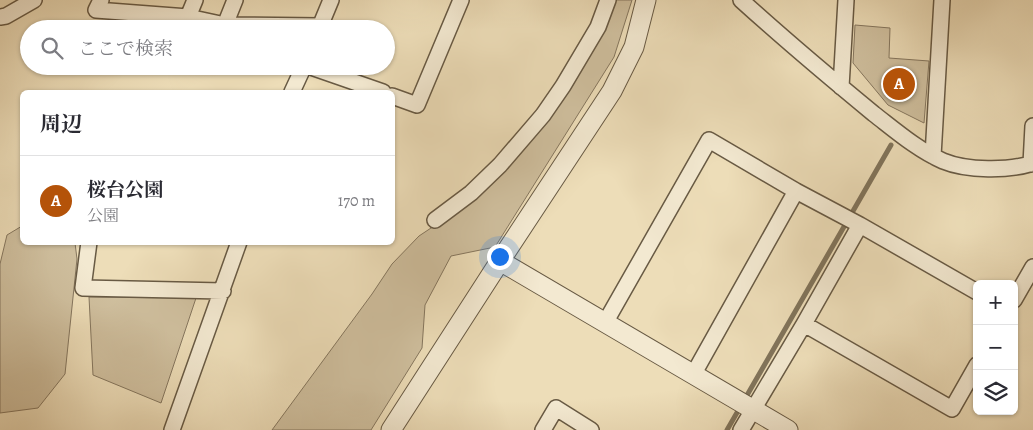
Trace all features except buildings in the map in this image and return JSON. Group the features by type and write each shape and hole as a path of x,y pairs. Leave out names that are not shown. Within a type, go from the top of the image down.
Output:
{"street":[{"path":"0,17 6,16 34,0"},
{"path":"100,0 96,10 188,17 202,20"},
{"path":"188,17 195,0"},
{"path":"227,20 235,0"},
{"path":"323,20 331,0"},
{"path":"395,97 417,104 461,0"},
{"path":"435,220 470,193 500,165 543,115 563,86 598,27 608,0"},
{"path":"391,430 612,91 634,47 646,0"},
{"path":"741,0 753,5 841,87 908,140 944,162 992,169 1032,163 1033,126"},
{"path":"841,87 846,0"},
{"path":"933,156 942,0"},
{"path":"293,90 300,75"},
{"path":"334,75 376,90"},
{"path":"605,323 709,140 973,290"},
{"path":"693,375 796,191"},
{"path":"741,430 860,225"},
{"path":"89,245 83,288 223,291"},
{"path":"172,430 238,245"},
{"path":"500,261 788,430"},
{"path":"1018,293 1033,267"},
{"path":"804,324 952,409 974,370"},
{"path":"543,430 556,408 592,430"}],"shaded area":[{"path":"613,0 632,0 614,57 495,247 451,256 425,305 422,348 371,430 272,430 392,264 419,236 476,198 534,136 589,58"},
{"path":"855,25 890,28 889,58 929,61 924,123 888,105 853,63"},
{"path":"20,227 20,245 75,245 77,259 65,374 38,408 0,413 0,264 7,235"},
{"path":"89,297 196,298 161,403 93,375"}],"waterway":[{"path":"727,430 891,145"}],"place":[{"name":"桜台公園","path":"899,84"}]}
